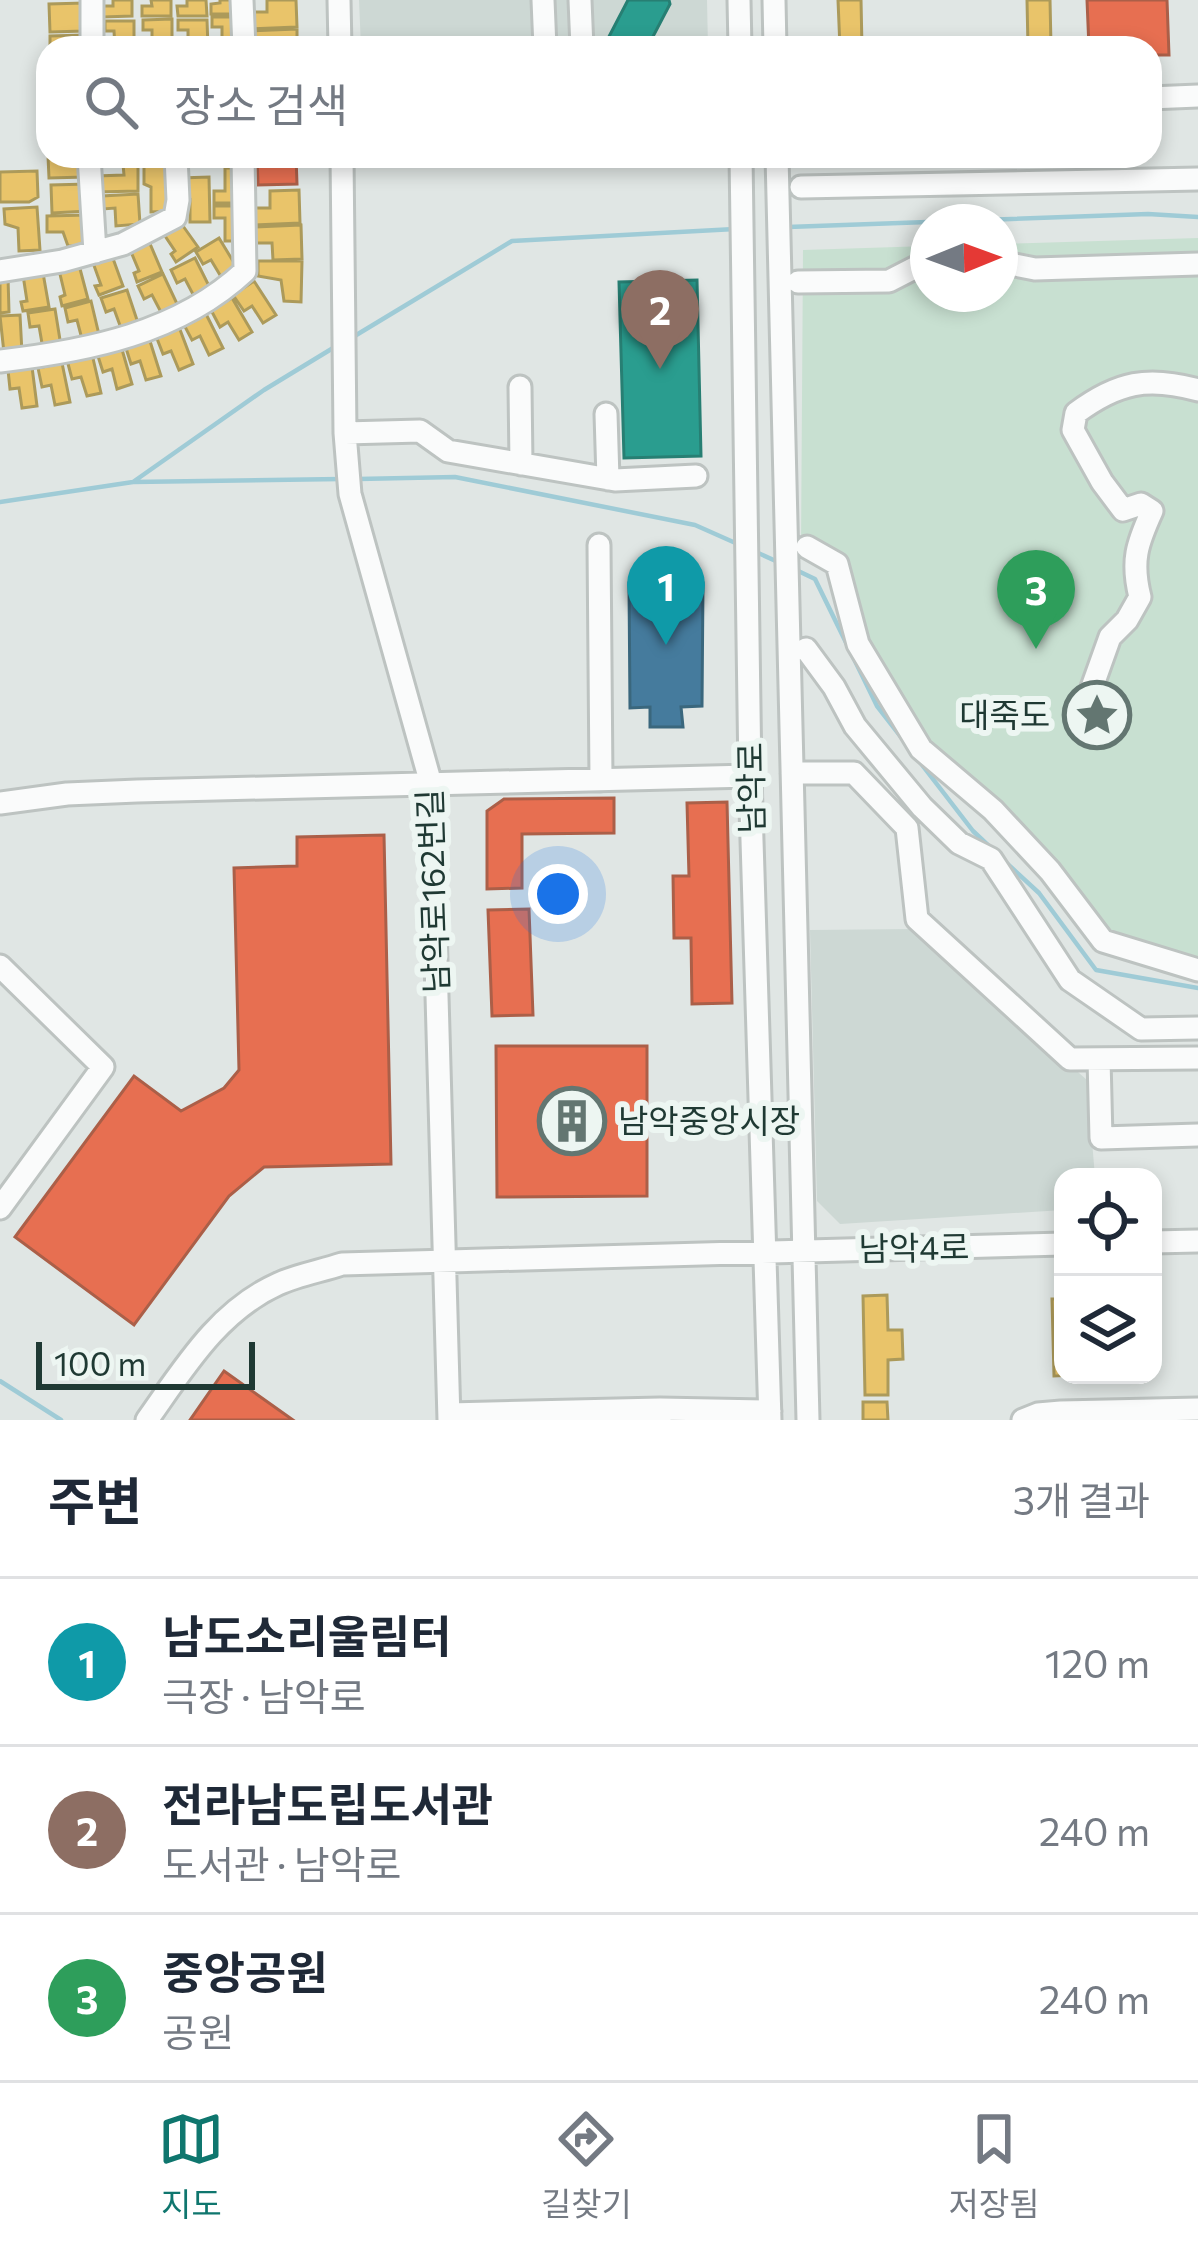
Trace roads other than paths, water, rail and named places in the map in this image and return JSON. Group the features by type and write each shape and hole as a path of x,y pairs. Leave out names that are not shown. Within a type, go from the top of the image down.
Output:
{"street":[{"path":"92,0 92,36"},
{"path":"242,0 244,36"},
{"path":"339,0 340,36"},
{"path":"543,0 544,36"},
{"path":"580,0 582,36"},
{"path":"739,0 740,36"},
{"path":"774,0 776,36"},
{"path":"1162,98 1198,96"},
{"path":"90,168 94,252"},
{"path":"0,271 123,244 175,217 177,168"},
{"path":"0,361 117,342 224,291 245,272 243,168"},
{"name":"남악로162번길","path":"342,168 345,439 350,494 431,784 449,1417"},
{"name":"남악로","path":"741,168 750,776 770,1415"},
{"name":"남악로","path":"777,168 796,543 787,616 808,1420"},
{"path":"800,188 1198,179"},
{"path":"1018,266 1198,264"},
{"path":"798,282 889,281 910,270"},
{"path":"1096,715 1090,693 1110,637 1140,597 1136,550 1153,511 1141,504 1124,510 1102,482 1073,430 1076,413 1105,392 1143,384 1171,382 1198,390"},
{"path":"520,387 521,464"},
{"path":"606,414 608,479"},
{"path":"345,439 420,431 448,451 608,479 696,476"},
{"path":"796,543 837,564 859,644 920,749 993,810 1050,871 1103,941 1198,970"},
{"path":"599,545 601,780"},
{"path":"806,650 834,687 854,726 922,807 959,842 991,859 1070,980 1141,1029 1198,1028"},
{"path":"792,773 854,773 907,828 917,920 1070,1059 1198,1058"},
{"path":"0,803 67,794 750,776"},
{"path":"0,966 103,1067 0,1208"},
{"path":"1100,1059 1102,1138 1198,1136"},
{"path":"1162,1242 1198,1241"},
{"name":"남악4로","path":"147,1420 206,1339 236,1309 278,1284 341,1264 1054,1244"},
{"path":"1023,1420 1061,1412 1198,1409"},
{"path":"449,1417 770,1415"}],"waterway":[{"path":"788,227 1148,214 1198,217"},
{"path":"353,337 512,241 735,229"},
{"path":"133,482 264,390 338,345"},
{"path":"358,479 455,477 695,525 740,545"},
{"path":"0,502 133,482 341,479"},
{"path":"756,552 778,562"},
{"path":"794,569 815,579 877,706 905,742"},
{"path":"919,761 992,849"},
{"path":"1000,857 1039,893 1096,970 1198,988"},
{"path":"0,1381 61,1420"}],"place":[{"name":"전라남도립도서관","path":"660,369"},
{"name":"남도소리울림터","path":"666,645"},
{"name":"중앙공원","path":"1036,649"},
{"name":"대죽도","path":"1097,715"},
{"name":"남악중앙시장","path":"572,1121"}]}
